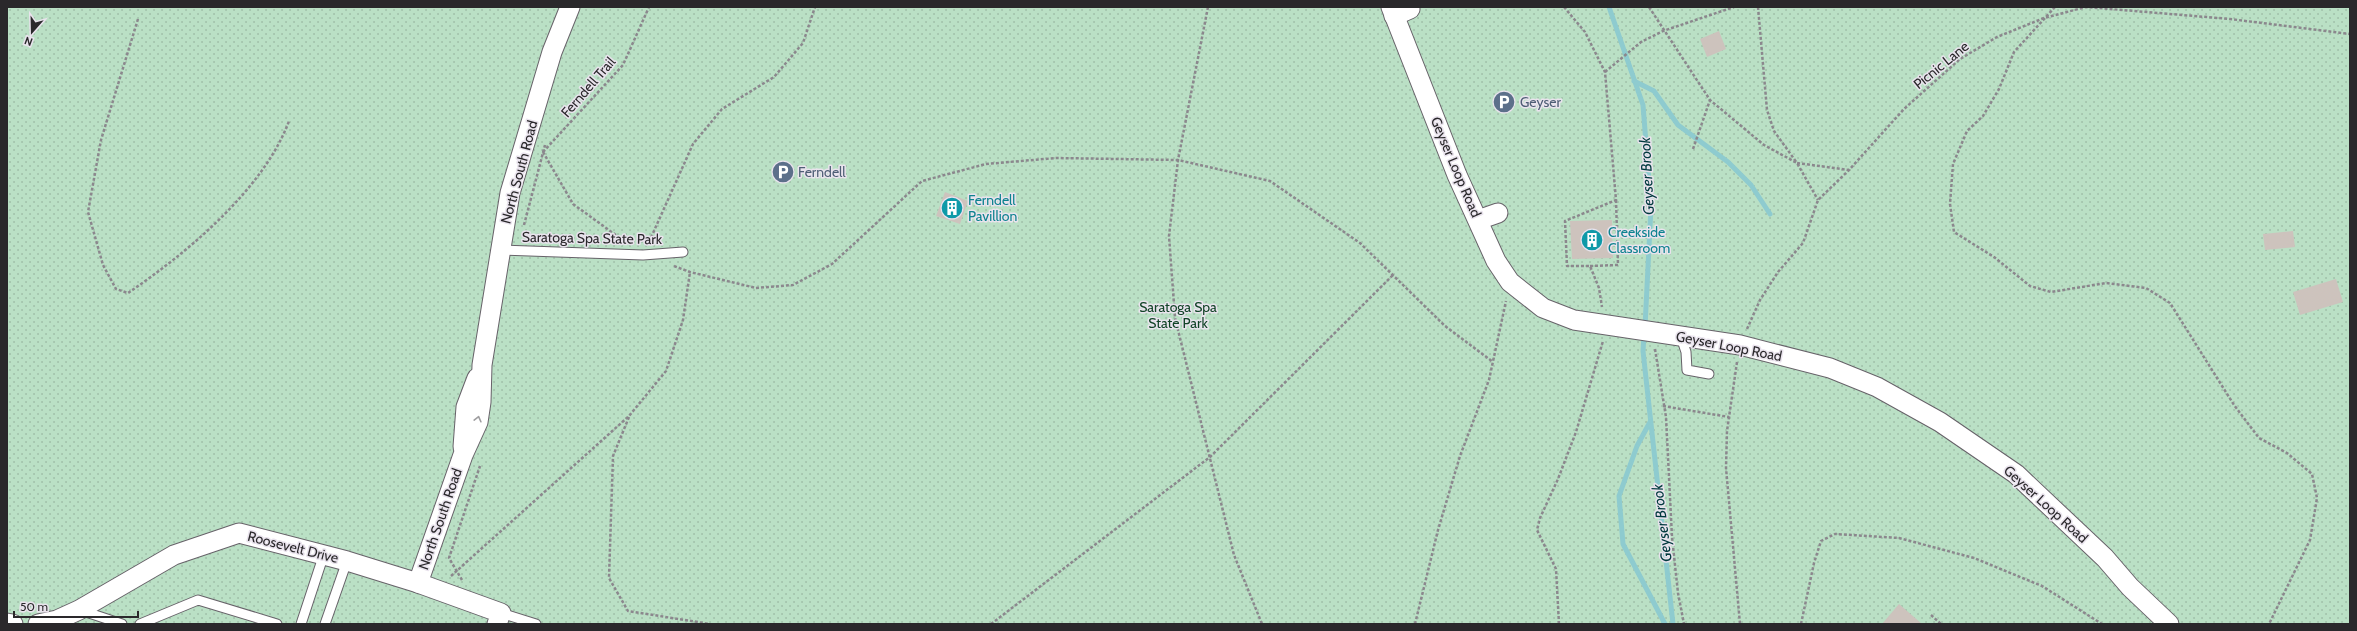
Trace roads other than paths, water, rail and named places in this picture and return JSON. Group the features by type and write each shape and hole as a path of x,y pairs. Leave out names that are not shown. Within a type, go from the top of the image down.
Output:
{"street":[{"name":"North South Road","path":"418,584 463,455 466,407 482,365 510,193 552,52 570,7"},
{"name":"Geyser Loop Road","path":"1399,11 1457,175 1496,260 1510,282 1543,308 1574,320 1610,327 1740,345 1830,368 1877,387 1940,422 2016,474 2105,558 2130,587 2169,624"},
{"path":"1478,220 1498,213"},
{"name":"Roosevelt Drive","path":"43,623 79,610 174,555 239,533 324,554 418,584 499,619"},
{"path":"7,623 13,624"}],"lane":[{"name":"Saratoga Spa State Park","path":"500,250 643,255 683,252"},
{"path":"1681,337 1686,352 1687,370 1709,374"},
{"path":"301,624 324,554"},
{"path":"325,624 347,561"},
{"path":"140,624 198,600 277,624"},
{"path":"79,610 122,624"},
{"path":"499,619 536,624"}],"waterway":[{"name":"Geyser Brook","path":"1609,7 1643,105 1651,207 1645,327"},
{"path":"1634,81 1654,91 1678,125 1728,162 1751,185 1770,214"},
{"name":"Geyser Brook","path":"1644,335 1643,351 1673,624"},
{"name":"Geyser Brook","path":"1650,422 1637,446 1619,496 1623,544 1665,624"}],"place":[{"name":"Geyser","path":"1504,102"},
{"name":"Ferndell","path":"783,172"},
{"name":"Ferndell Pavillion","path":"952,208"},
{"name":"Creekside Classroom","path":"1592,240"}]}
